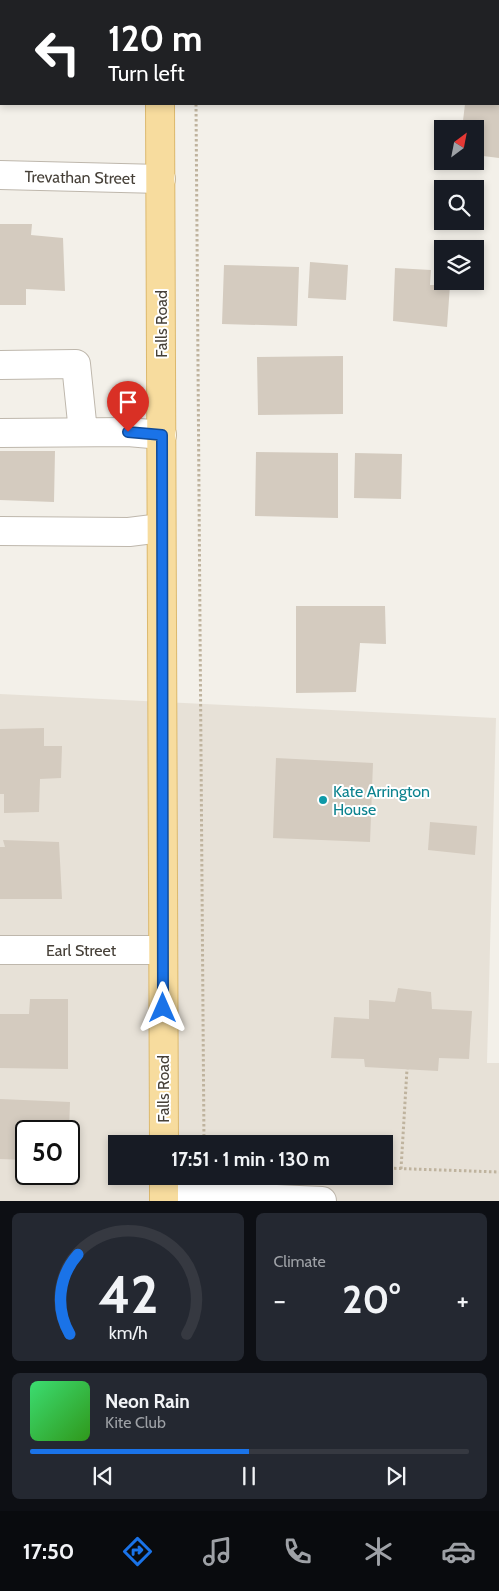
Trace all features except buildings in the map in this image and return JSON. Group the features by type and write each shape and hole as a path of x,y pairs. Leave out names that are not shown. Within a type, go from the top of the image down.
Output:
{"main road":[{"name":"Falls Road","path":"160,105 164,1135"}],"street":[{"name":"Trevathan Street","path":"0,175 161,179"},
{"path":"0,365 76,364 82,432"},
{"path":"0,433 82,432 162,435"},
{"path":"0,531 129,532 162,528"},
{"name":"Earl Street","path":"0,950 163,950"},
{"path":"164,1190 322,1201"}],"path":[{"path":"196,105 204,1135"},
{"path":"401,1169 407,1069"},
{"path":"393,1169 499,1172"}],"shaded area":[{"path":"0,694 496,718 487,1063 499,1063 499,1201 0,1201"}],"place":[{"name":"Kate Arrington House","path":"323,800"}],"route":[{"path":"128,432 162,435 163,1008"}]}
